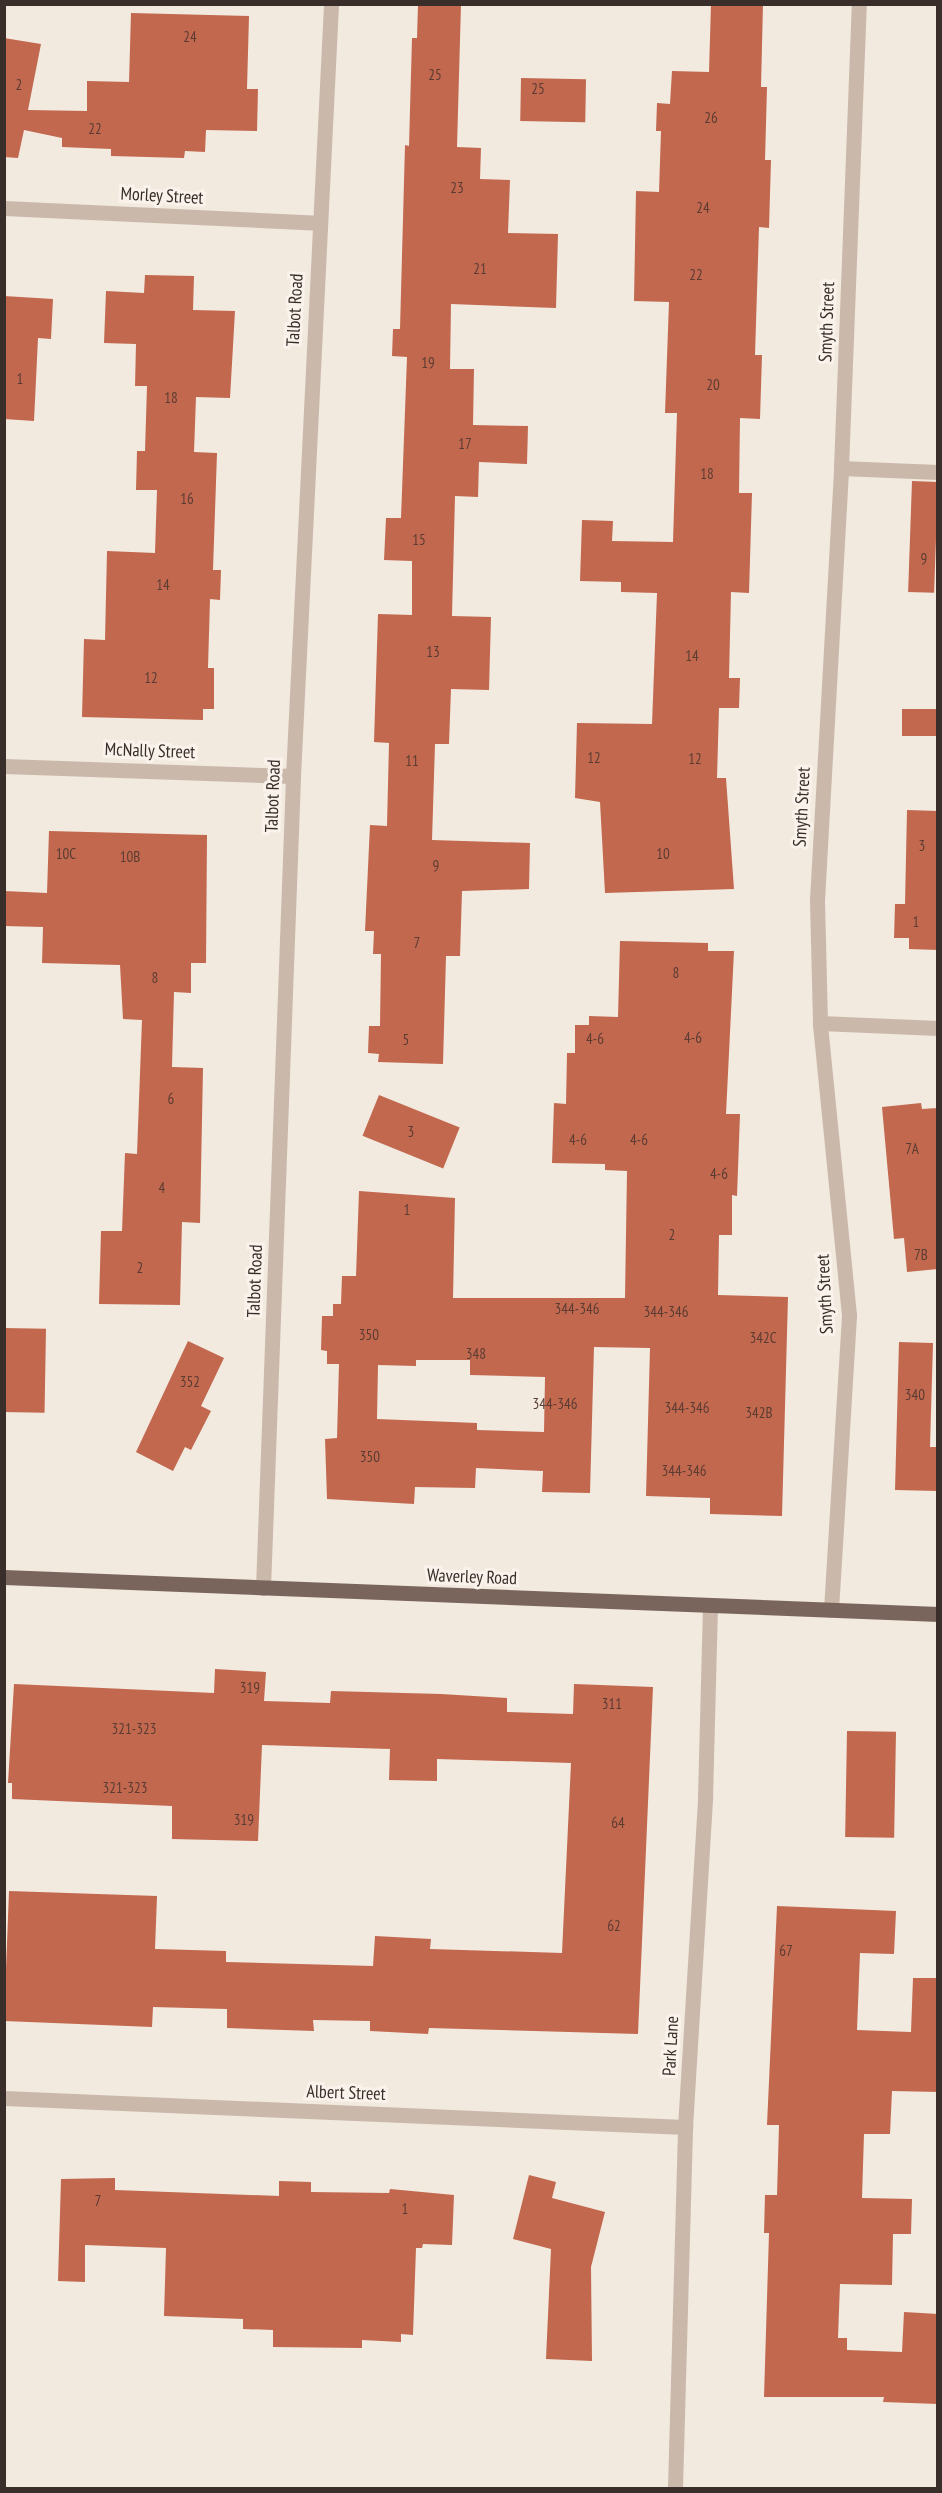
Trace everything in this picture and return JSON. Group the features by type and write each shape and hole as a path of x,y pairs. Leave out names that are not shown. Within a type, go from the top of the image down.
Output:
{"main road":[{"name":"Waverley Road","path":"4,1576 938,1614"}],"street":[{"name":"Talbot Road","path":"263,1588 293,776 318,223 331,4"},
{"name":"Smyth Street","path":"831,1610 849,1315 819,1023 817,900 841,468 859,4"},
{"name":"Morley Street","path":"4,208 318,223"},
{"path":"841,468 938,472"},
{"name":"McNally Street","path":"4,765 293,776"},
{"path":"819,1023 938,1028"},
{"name":"Park Lane","path":"675,2488 686,2127 705,1797 710,1605"},
{"name":"Albert Street","path":"4,2098 686,2127"}],"building":[{"path":"418,4 461,4 457,147 481,148 480,179 510,180 508,233 558,234 556,308 451,304 450,369 474,369 473,425 528,426 527,464 479,462 478,497 455,496 452,616 491,617 489,690 451,689 449,744 435,744 432,840 530,843 529,889 462,891 460,956 446,956 443,1064 378,1062 379,1054 368,1053 369,1026 380,1026 381,954 373,954 374,931 365,931 370,825 387,826 389,743 374,742 378,614 412,615 412,561 384,560 386,518 401,518 407,357 392,356 393,329 400,329 405,145 409,146 412,38 417,38"},
{"path":"711,4 763,4 761,87 767,87 765,160 771,160 769,228 759,227 755,355 762,355 760,419 740,418 739,493 752,493 749,593 731,592 729,678 740,678 739,708 719,708 717,778 726,778 734,889 605,893 600,802 575,798 577,723 652,724 657,593 621,592 621,582 580,581 582,520 613,521 612,541 673,542 677,413 665,413 669,302 634,301 636,191 659,192 661,131 656,131 657,103 670,104 672,71 709,72"},
{"path":"131,13 249,16 247,89 258,89 257,131 206,130 205,152 185,151 184,158 111,156 111,149 62,147 62,138 24,130 18,158 4,157 4,38 41,44 28,110 87,111 87,81 129,82"},
{"path":"521,78 586,79 585,122 520,121"},
{"path":"145,275 194,276 193,310 235,311 230,398 196,397 194,452 217,453 213,570 221,570 220,600 210,599 208,668 214,668 214,709 203,709 203,720 82,717 84,639 105,640 107,551 155,553 157,490 136,490 137,451 145,451 147,386 135,386 136,344 104,343 106,291 144,293"},
{"path":"4,296 53,299 51,339 38,338 34,421 4,419"},
{"path":"912,481 938,482 934,593 908,592"},
{"path":"902,709 938,709 938,736 902,736"},
{"path":"907,810 938,811 938,950 909,949 909,938 894,938 895,904 905,904"},
{"path":"49,831 207,835 206,963 191,963 191,993 174,992 172,1067 203,1068 200,1223 182,1222 180,1305 99,1304 101,1231 122,1231 125,1153 137,1154 142,1020 123,1019 120,965 42,963 43,927 4,926 4,891 47,893"},
{"path":"620,941 708,943 708,951 734,951 726,1114 740,1114 737,1196 732,1195 732,1235 719,1235 718,1295 788,1297 782,1516 710,1514 710,1498 646,1496 650,1348 594,1347 590,1493 542,1492 543,1471 476,1468 475,1488 415,1487 414,1504 327,1499 325,1439 337,1438 339,1364 327,1364 327,1351 321,1350 322,1316 333,1316 333,1304 341,1304 342,1276 356,1276 359,1191 455,1198 453,1298 625,1298 627,1171 605,1170 605,1164 552,1163 554,1103 566,1104 567,1053 575,1053 575,1025 589,1025 589,1016 618,1017","holes":["416,1360 470,1360 470,1375 545,1377 544,1432 477,1430 477,1423 377,1419 378,1365 416,1366"]},
{"path":"379,1095 460,1128 443,1168 363,1136"},
{"path":"921,1103 922,1109 938,1108 938,1269 907,1272 904,1238 894,1239 882,1107"},
{"path":"4,1328 46,1329 45,1413 4,1412"},
{"path":"188,1341 224,1358 201,1406 211,1411 191,1450 185,1447 173,1471 136,1452"},
{"path":"899,1342 933,1343 930,1447 938,1447 938,1491 895,1490"},
{"path":"215,1669 266,1672 264,1701 330,1703 331,1691 441,1694 507,1698 507,1712 573,1714 574,1684 653,1687 638,2034 429,2028 428,2034 370,2031 370,2021 313,2020 314,2031 227,2028 227,2009 153,2007 152,2027 4,2021 9,1891 157,1896 155,1949 226,1951 226,1962 373,1966 375,1936 431,1939 430,1949 562,1953 571,1763 437,1759 437,1781 389,1780 390,1749 262,1745 258,1841 172,1839 172,1806 12,1799 12,1783 8,1783 14,1684 214,1693"},
{"path":"847,1731 896,1732 894,1838 845,1837"},
{"path":"777,1906 896,1911 894,1954 860,1953 857,2030 911,2032 913,1978 938,1978 938,2092 892,2091 890,2134 864,2134 862,2198 912,2199 911,2234 893,2234 892,2285 840,2284 838,2338 847,2338 847,2350 902,2352 904,2312 938,2314 938,2404 883,2402 884,2397 764,2397 769,2233 764,2233 765,2195 777,2195 779,2125 767,2125"},
{"path":"529,2175 556,2182 552,2198 605,2212 591,2267 592,2361 546,2359 551,2249 513,2239"},
{"path":"115,2178 115,2190 279,2196 279,2181 311,2182 311,2192 389,2193 390,2189 454,2195 452,2245 423,2244 422,2248 416,2248 413,2335 401,2334 401,2342 362,2340 362,2348 273,2347 273,2330 243,2329 243,2319 164,2316 166,2248 85,2245 85,2282 58,2281 61,2179"}]}
